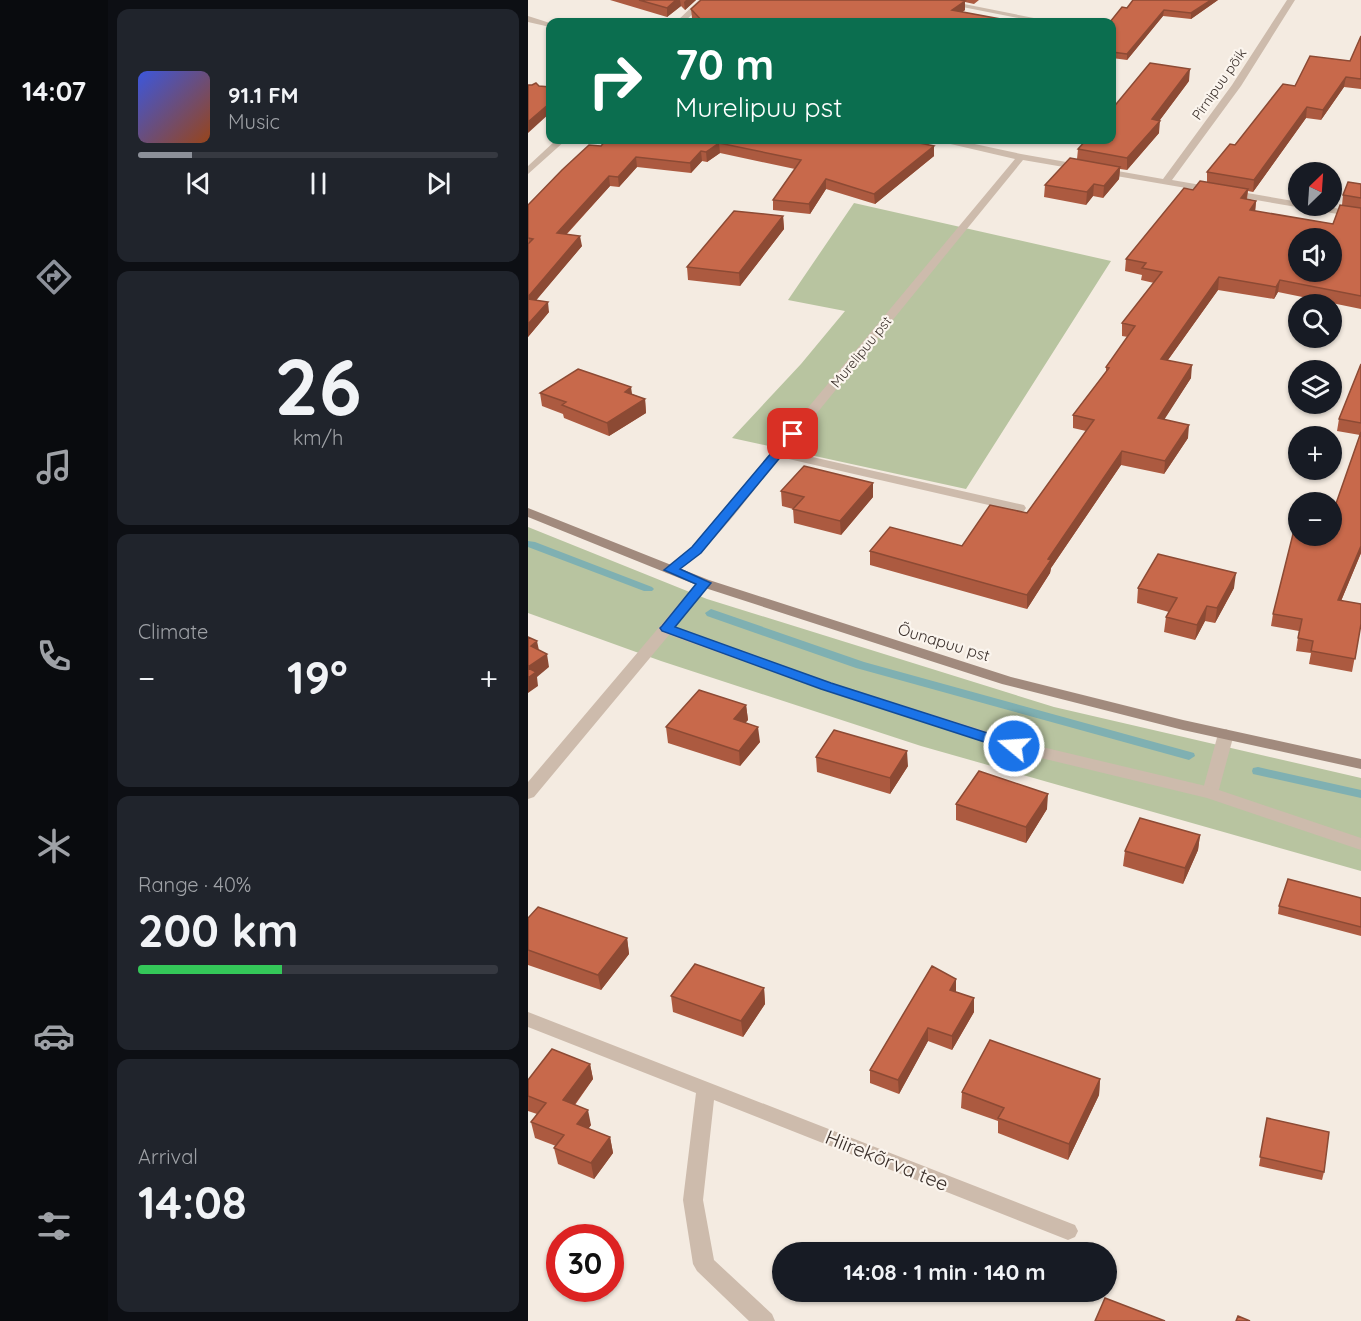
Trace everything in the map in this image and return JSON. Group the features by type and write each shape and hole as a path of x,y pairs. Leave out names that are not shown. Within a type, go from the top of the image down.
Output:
{"street":[{"path":"684,18 704,0"},
{"path":"930,0 1028,18"},
{"name":"Pirnipuu põik","path":"1166,182 1236,86 1291,0"},
{"path":"528,19 546,24"},
{"path":"528,171 557,144"},
{"path":"963,144 1022,157 1288,203"},
{"name":"Murelipuu pst","path":"671,570 697,550 1022,157"},
{"path":"1342,212 1361,215"},
{"path":"778,453 1019,508"},
{"name":"Õunapuu pst","path":"528,512 704,583 1007,681 1226,735 1361,764"},
{"path":"528,794 704,583"},
{"path":"667,628 826,686 1014,746 1210,793 1361,844"},
{"path":"1210,793 1226,735"},
{"name":"Hiirekõrva tee","path":"528,1019 1068,1232"},
{"path":"706,1088 693,1200 704,1264 764,1321"}],"green space":[{"path":"854,203 1111,261 966,489 732,438 801,364 845,311 788,300"},
{"path":"528,527 707,599 1054,707 1361,778 1361,871 921,746 661,661 528,613"}],"building":[{"path":"639,0 676,0 667,8"},
{"path":"701,0 960,0 965,1 952,10 995,18 699,18 691,9"},
{"path":"1133,0 1211,0 1191,13 1164,10 1127,54 1116,53 1116,18 1113,18 1122,7 1127,8"},
{"path":"1361,36 1361,79 1346,77 1323,110 1307,107 1254,180 1207,172 1230,144 1235,145 1283,84 1295,86 1310,56 1350,61"},
{"path":"1150,63 1190,69 1152,119 1160,121 1127,158 1078,149 1082,144 1116,144 1116,104"},
{"path":"536,83 546,87 546,106 528,122 528,85"},
{"path":"603,144 718,144 706,152 701,151 690,163 636,157 618,177 609,176 557,233 580,236 528,297 528,244 533,239 528,238 528,205 589,145 601,146"},
{"path":"724,144 924,144 934,146 874,194 826,179 809,204 773,200 801,160"},
{"path":"1070,158 1120,167 1104,186 1094,184 1087,192 1045,185"},
{"path":"1200,181 1248,189 1241,198 1256,201 1250,210 1333,224 1336,216 1342,216 1342,205 1361,208 1361,296 1290,282 1342,282 1342,228 1288,228 1288,282 1280,280 1276,287 1219,277 1161,359 1192,365 1158,418 1189,425 1165,461 1122,451 1048,559 1051,560 1027,595 870,551 890,527 962,546 990,505 1027,513 1094,420 1073,415 1109,368 1106,367 1135,326 1122,323 1162,272 1142,268 1146,263 1126,259 1184,188 1193,190"},
{"path":"1348,182 1361,184 1361,198 1343,195"},
{"path":"734,211 783,216 739,273 687,267"},
{"path":"528,299 548,302 528,324"},
{"path":"1361,364 1361,423 1339,419"},
{"path":"578,369 631,387 625,392 645,399 607,423 562,405 566,402 540,393"},
{"path":"1361,432 1361,546 1338,600 1361,604 1361,624 1355,659 1311,651 1313,641 1298,638 1302,619 1273,614 1290,546 1342,546 1342,492 1340,492"},
{"path":"804,466 873,483 840,521 793,509 804,497 781,491"},
{"path":"1158,554 1236,573 1217,608 1207,606 1197,625 1166,617 1177,598 1138,588"},
{"path":"528,637 537,641 531,646 547,654 528,667"},
{"path":"528,668 536,672 528,678"},
{"path":"699,690 746,705 734,719 758,727 739,751 666,727"},
{"path":"834,730 907,751 890,778 816,757"},
{"path":"979,771 1048,794 1026,827 956,804"},
{"path":"1140,818 1200,835 1185,868 1125,851"},
{"path":"1288,879 1361,898 1361,927 1279,906"},
{"path":"538,907 627,938 598,975 528,950 528,918"},
{"path":"695,964 764,988 741,1021 671,996"},
{"path":"932,966 956,979 950,990 974,998 952,1036 928,1028 898,1080 870,1070"},
{"path":"990,1040 1100,1079 1069,1144 998,1118 1004,1108 962,1092"},
{"path":"552,1049 590,1064 563,1100 588,1110 577,1124 610,1137 591,1163 554,1148 564,1135 531,1122 546,1103 528,1096 528,1080"},
{"path":"1267,1118 1329,1132 1324,1172 1260,1157"},
{"path":"1103,1302 1115,1302 1165,1321 1095,1321"},
{"path":"1238,1316 1250,1321 1236,1321"}],"waterway":[{"path":"531,544 648,589"},
{"path":"711,613 860,665 1189,756"},
{"path":"1258,771 1361,794"}],"route":[{"path":"793,434 697,550 671,570 704,583 667,628 826,686 1014,746"}]}
